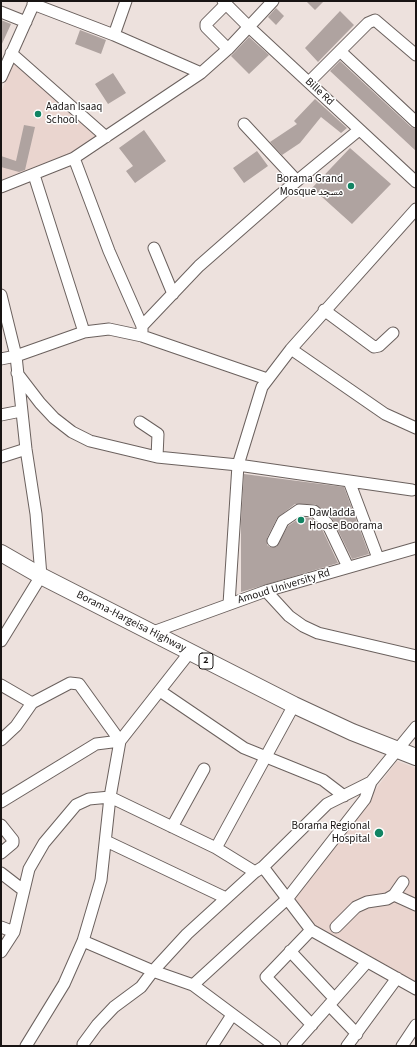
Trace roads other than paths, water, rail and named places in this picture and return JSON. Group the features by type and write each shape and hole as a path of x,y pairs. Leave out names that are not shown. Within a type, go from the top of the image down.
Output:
{"highway":[{"name":"Borama-Hargeisa Highway","path":"1,554 41,576 294,705 352,732 416,757"}],"street":[{"path":"114,35 126,1"},
{"path":"1,187 74,158 201,73 228,49 273,1"},
{"path":"2,71 34,2 201,73"},
{"path":"225,2 206,24 206,27 228,49"},
{"name":"Bille Rd","path":"225,2 249,27 416,182"},
{"path":"1,12 26,22"},
{"path":"309,82 368,23 375,20 416,55"},
{"path":"340,51 416,122"},
{"path":"11,53 106,137"},
{"path":"244,124 297,181"},
{"path":"142,331 199,266 297,181 359,130"},
{"path":"74,158 109,251 142,331"},
{"path":"34,175 84,332"},
{"path":"229,604 238,465 255,405 267,379 291,348 324,310 416,209"},
{"path":"154,248 173,294"},
{"path":"1,295 16,356 20,411 36,514 41,576 1,642"},
{"path":"324,310 374,347 379,346 393,333"},
{"path":"1,359 16,356 84,332 109,330 142,331 267,379"},
{"path":"291,348 385,414 416,428"},
{"path":"17,372 40,404 72,432 90,441 157,457 238,465 412,490"},
{"path":"1,415 20,411"},
{"path":"140,422 158,434 157,457"},
{"path":"1,457 26,450"},
{"path":"348,481 378,558"},
{"path":"273,542 283,521 299,510 314,511 327,524 348,567"},
{"name":"Amoud University Rd","path":"153,632 266,591 416,548"},
{"path":"266,591 289,616 303,626 318,633 416,656"},
{"path":"26,1046 64,984 83,941 101,880 110,797 120,741 190,652"},
{"path":"1,740 16,726 32,703 70,683 79,684 120,741"},
{"path":"1,685 32,703"},
{"path":"160,691 244,748 322,780 344,796"},
{"path":"216,848 267,758 294,705"},
{"path":"193,985 287,899 365,799 371,782 416,726"},
{"path":"1,802 96,744 120,741"},
{"path":"172,827 204,770"},
{"path":"83,1044 97,1025 114,1007 141,987 153,971 187,934 259,869 327,804 371,782"},
{"path":"1,952 14,932 29,869 44,843 76,805 89,799 110,797 259,869 287,899 311,930 416,988"},
{"path":"1,825 13,840 13,843 1,853"},
{"path":"106,841 226,898"},
{"path":"1,873 23,890"},
{"path":"336,927 356,907 367,902 383,900 394,895 403,882"},
{"path":"394,895 416,905"},
{"path":"1,927 14,932"},
{"path":"311,930 266,977 312,1025"},
{"path":"83,941 153,971 193,985 232,1016 275,1046"},
{"path":"290,952 357,1034"},
{"path":"293,1046 367,962"},
{"path":"348,1046 397,978"},
{"path":"212,1046 232,1016"},
{"path":"402,1046 416,1025"}],"place":[{"name":"Aadan Isaaq School","path":"38,114"},
{"name":"Borama Grand Mosque مسجد","path":"351,186"},
{"name":"Dawladda Hoose Boorama","path":"301,520"},
{"name":"Borama Regional Hospital","path":"379,833"}]}
